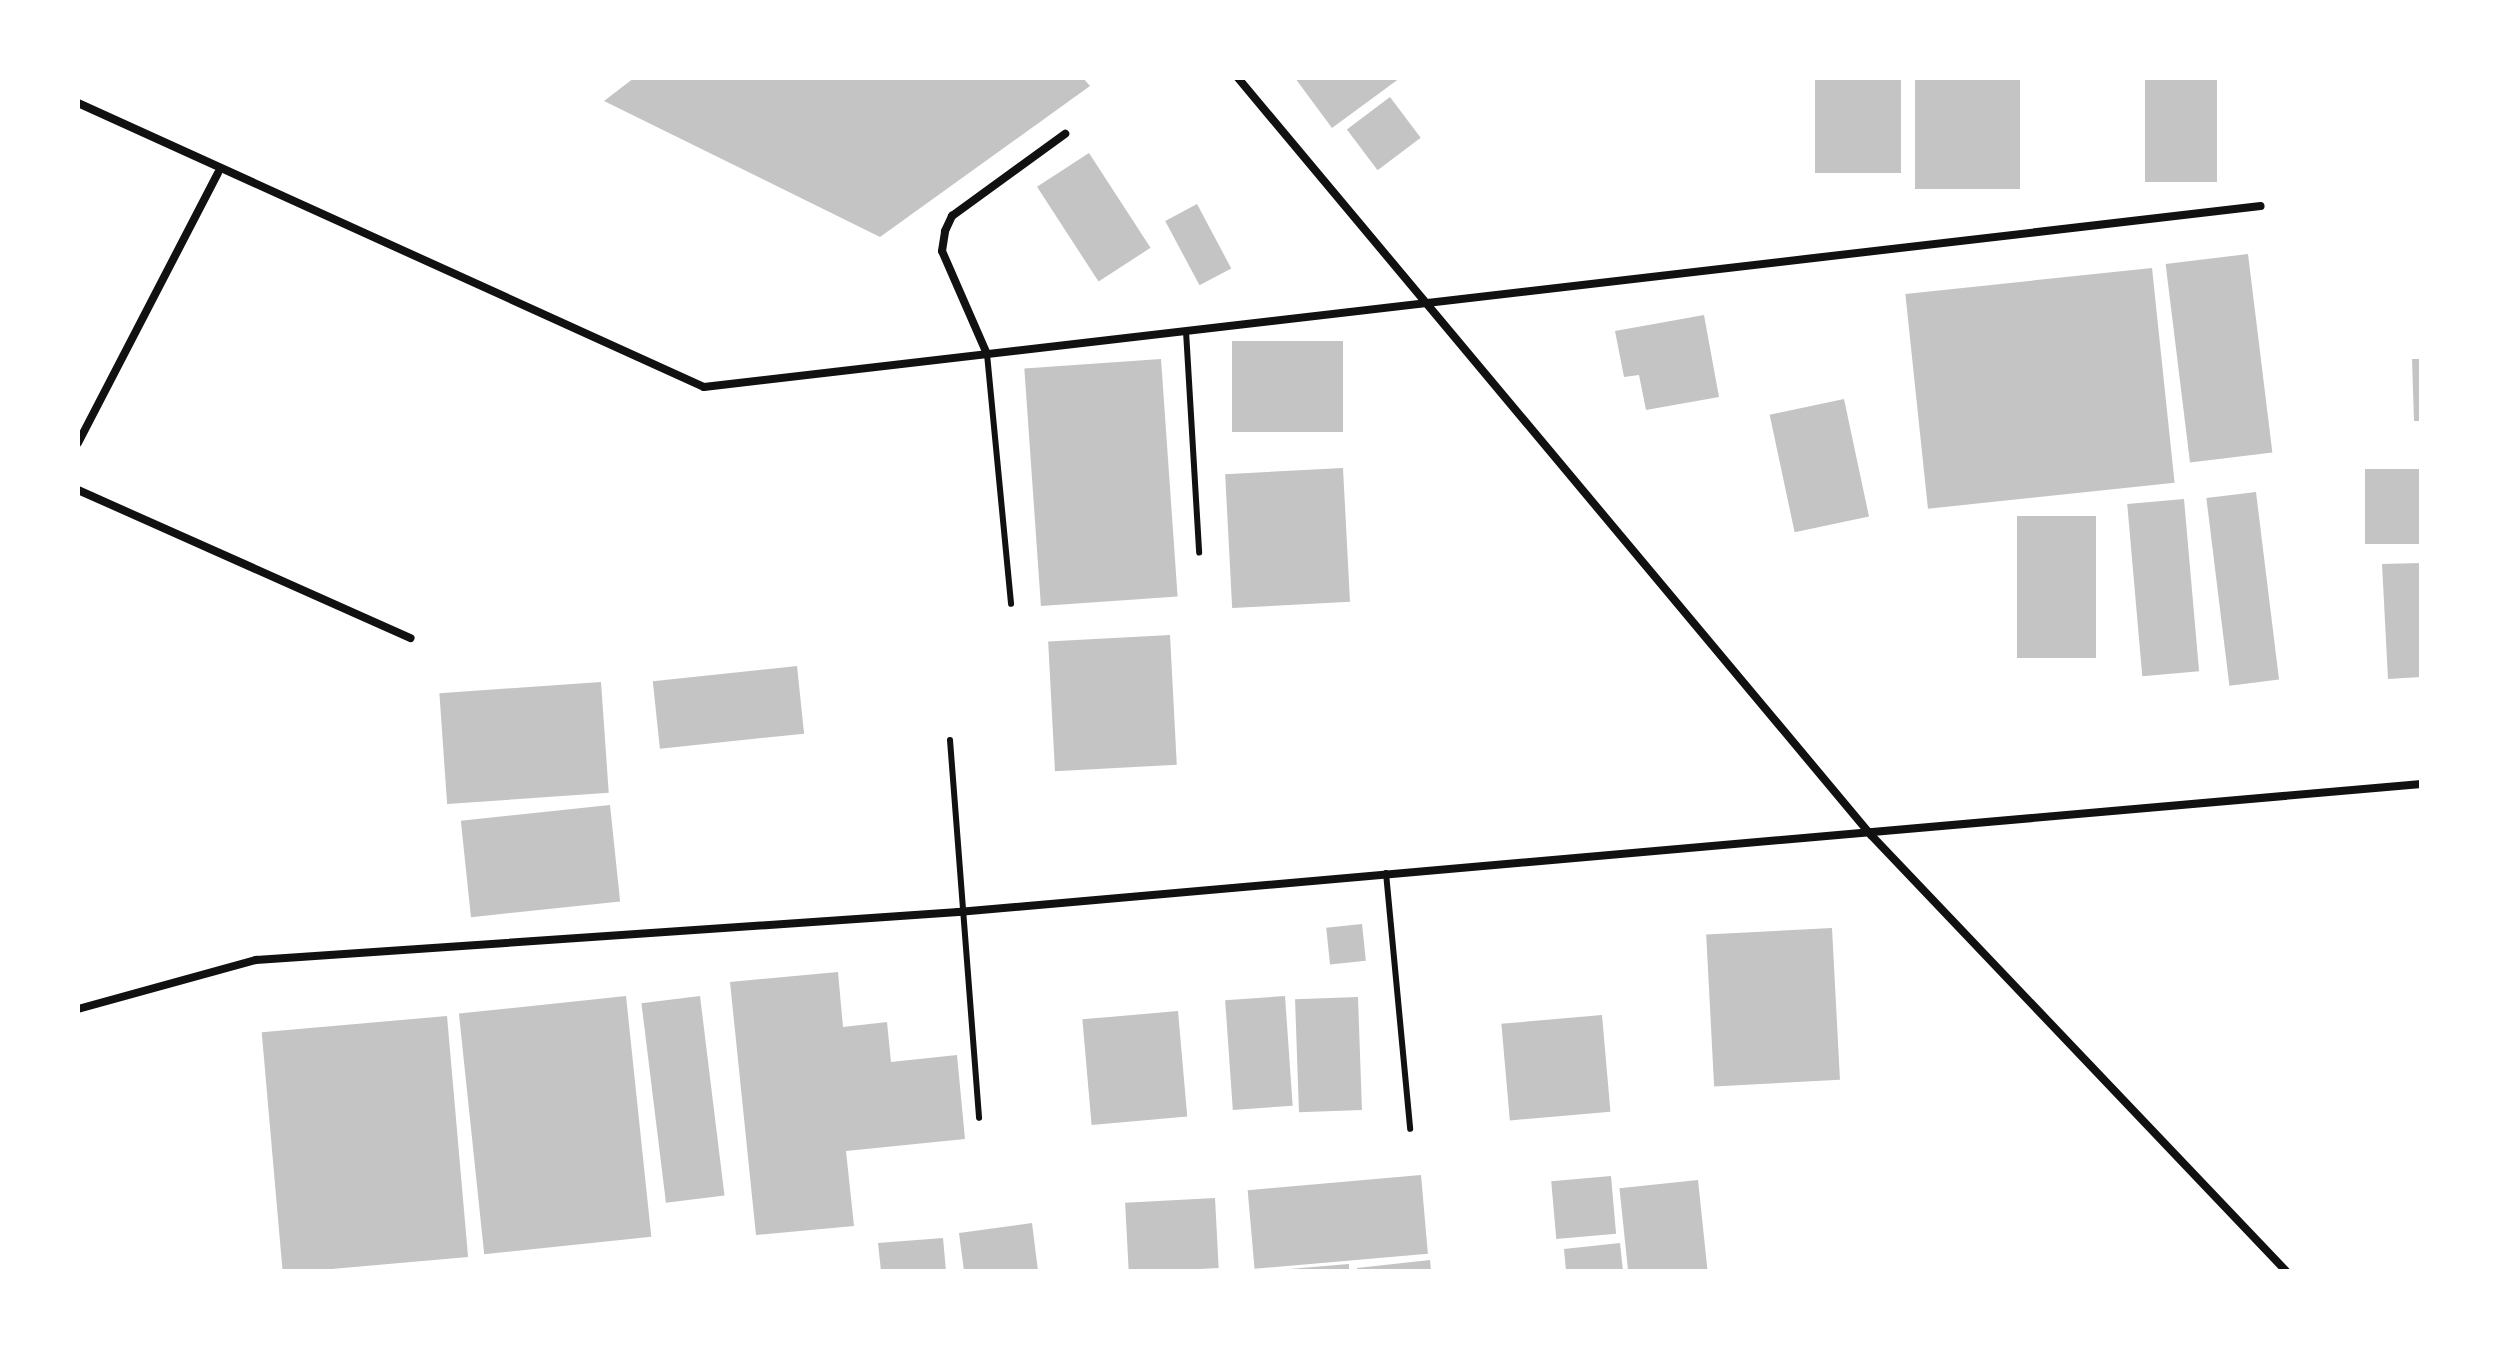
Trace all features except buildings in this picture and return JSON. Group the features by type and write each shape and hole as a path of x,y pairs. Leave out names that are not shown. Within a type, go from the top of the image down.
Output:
{"street":[{"path":"1238,78 1423,303 1871,835 2286,1271"},
{"path":"78,103 218,173 704,387 2261,206"},
{"path":"987,354 942,251 945,231 952,216 1065,134"},
{"path":"78,443 218,173"},
{"path":"78,490 411,638"},
{"path":"78,1009 256,960 958,912 1386,873 1871,835 2421,784"}],"lane":[{"path":"1186,331 1199,553"},
{"path":"987,354 1011,604"},
{"path":"950,740 958,912 979,1118"},
{"path":"1386,873 1410,1129"}]}
